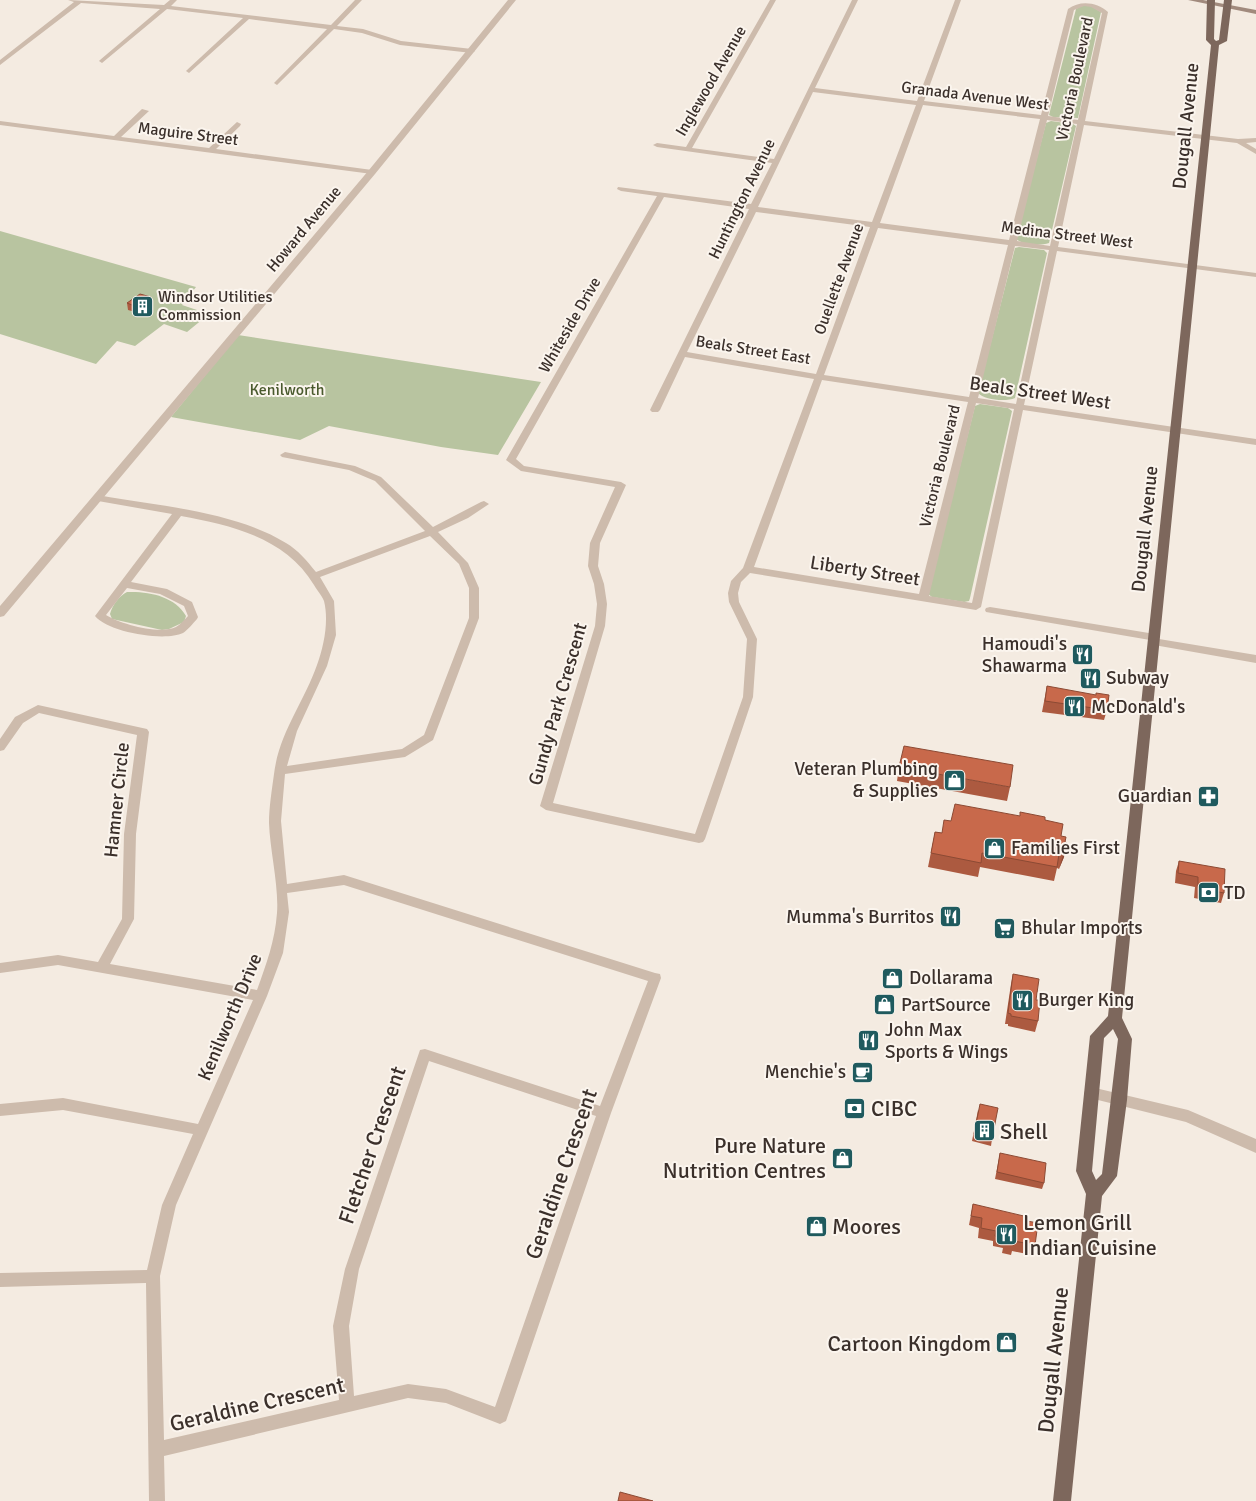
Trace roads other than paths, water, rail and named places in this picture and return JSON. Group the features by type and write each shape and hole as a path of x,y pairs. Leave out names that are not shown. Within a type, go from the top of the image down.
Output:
{"main road":[{"path":"1192,0 1256,7"},
{"path":"1219,0 1256,12"},
{"name":"Dougall Avenue","path":"1211,2 1210,40 1215,44"},
{"name":"Dougall Avenue","path":"1215,44 1223,41 1228,3"},
{"name":"Dougall Avenue","path":"1094,1194 1109,1176 1119,1100 1125,1040 1115,1018 1215,44"},
{"name":"Dougall Avenue","path":"1062,1501 1094,1194 1084,1171 1097,1036 1115,1018"}],"street":[{"path":"71,0 117,5 166,7 363,30 400,42 472,51"},
{"path":"0,63 80,0"},
{"path":"102,61 174,0"},
{"path":"278,83 359,0"},
{"name":"Howard Avenue","path":"0,613 372,172 512,0"},
{"name":"Inglewood Avenue","path":"688,149 773,0"},
{"name":"Huntington Avenue","path":"655,410 854,0"},
{"name":"Ouellette Avenue","path":"748,569 958,0"},
{"name":"Victoria Boulevard","path":"923,598 1071,8 1076,5 1088,4 1098,7 1105,12 976,607"},
{"path":"188,71 248,17"},
{"name":"Granada Avenue West","path":"811,90 1238,141 1256,140"},
{"path":"116,138 145,112"},
{"name":"Maguire Street","path":"0,123 372,172"},
{"path":"210,151 236,124"},
{"path":"1238,141 1256,152"},
{"path":"657,145 776,161"},
{"name":"Medina Street West","path":"621,189 875,225 1256,275"},
{"name":"Whiteside Drive","path":"521,468 511,460 662,194"},
{"name":"Beals Street East","path":"682,354 819,377"},
{"name":"Beals Street West","path":"819,377 1256,442"},
{"path":"280,771 405,753 429,737 474,618 474,588 463,563 378,479 352,468 285,455"},
{"name":"Gundy Park Crescent","path":"521,468 621,485 595,543 592,566 599,584 602,604 600,626 546,806 699,839 748,697 752,639 734,602 733,593 736,581 748,569"},
{"name":"Kenilworth Drive","path":"98,498 216,518 246,528 282,545 300,560 314,576 329,601 332,635 322,666 291,732 280,771 275,821 283,912 277,953 261,996 169,1205 153,1276 157,1501"},
{"path":"314,576 433,532 460,519 484,504"},
{"path":"125,584 163,591 188,604 193,617 180,630 160,634 112,624 100,616 179,512"},
{"name":"Liberty Street","path":"748,569 976,607"},
{"path":"990,610 1256,659"},
{"name":"Hamner Circle","path":"0,747 19,720 38,709 143,732 130,834 128,920 102,967"},
{"name":"Geraldine Crescent","path":"155,1450 408,1391 446,1396 500,1416 604,1113 655,978 344,880 282,889"},
{"path":"0,968 58,960 261,996"},
{"name":"Fletcher Crescent","path":"347,1405 341,1326 352,1269 425,1054 604,1113"},
{"path":"1091,1093 1188,1116 1256,1146"},
{"path":"0,1110 63,1104 201,1130"},
{"path":"0,1280 153,1276"}],"place":[{"name":"Windsor Utilities Commission","path":"142,306"},
{"name":"Hamoudi's Shawarma","path":"1083,655"},
{"name":"Subway","path":"1090,678"},
{"name":"McDonald's","path":"1075,707"},
{"name":"Veteran Plumbing & Supplies","path":"954,780"},
{"name":"Guardian","path":"1208,796"},
{"name":"Families First","path":"995,848"},
{"name":"TD","path":"1208,893"},
{"name":"Mumma's Burritos","path":"950,917"},
{"name":"Bhular Imports","path":"1005,928"},
{"name":"Dollarama","path":"893,978"},
{"name":"Burger King","path":"1022,1000"},
{"name":"PartSource","path":"885,1005"},
{"name":"John Max Sports & Wings","path":"869,1041"},
{"name":"Menchie's","path":"862,1072"},
{"name":"CIBC","path":"855,1108"},
{"name":"Shell","path":"984,1131"},
{"name":"Pure Nature Nutrition Centres","path":"842,1158"},
{"name":"Moores","path":"816,1226"},
{"name":"Lemon Grill Indian Cuisine","path":"1007,1235"},
{"name":"Cartoon Kingdom","path":"1007,1343"}],"park label":[{"name":"Kenilworth","path":"287,390"}]}
